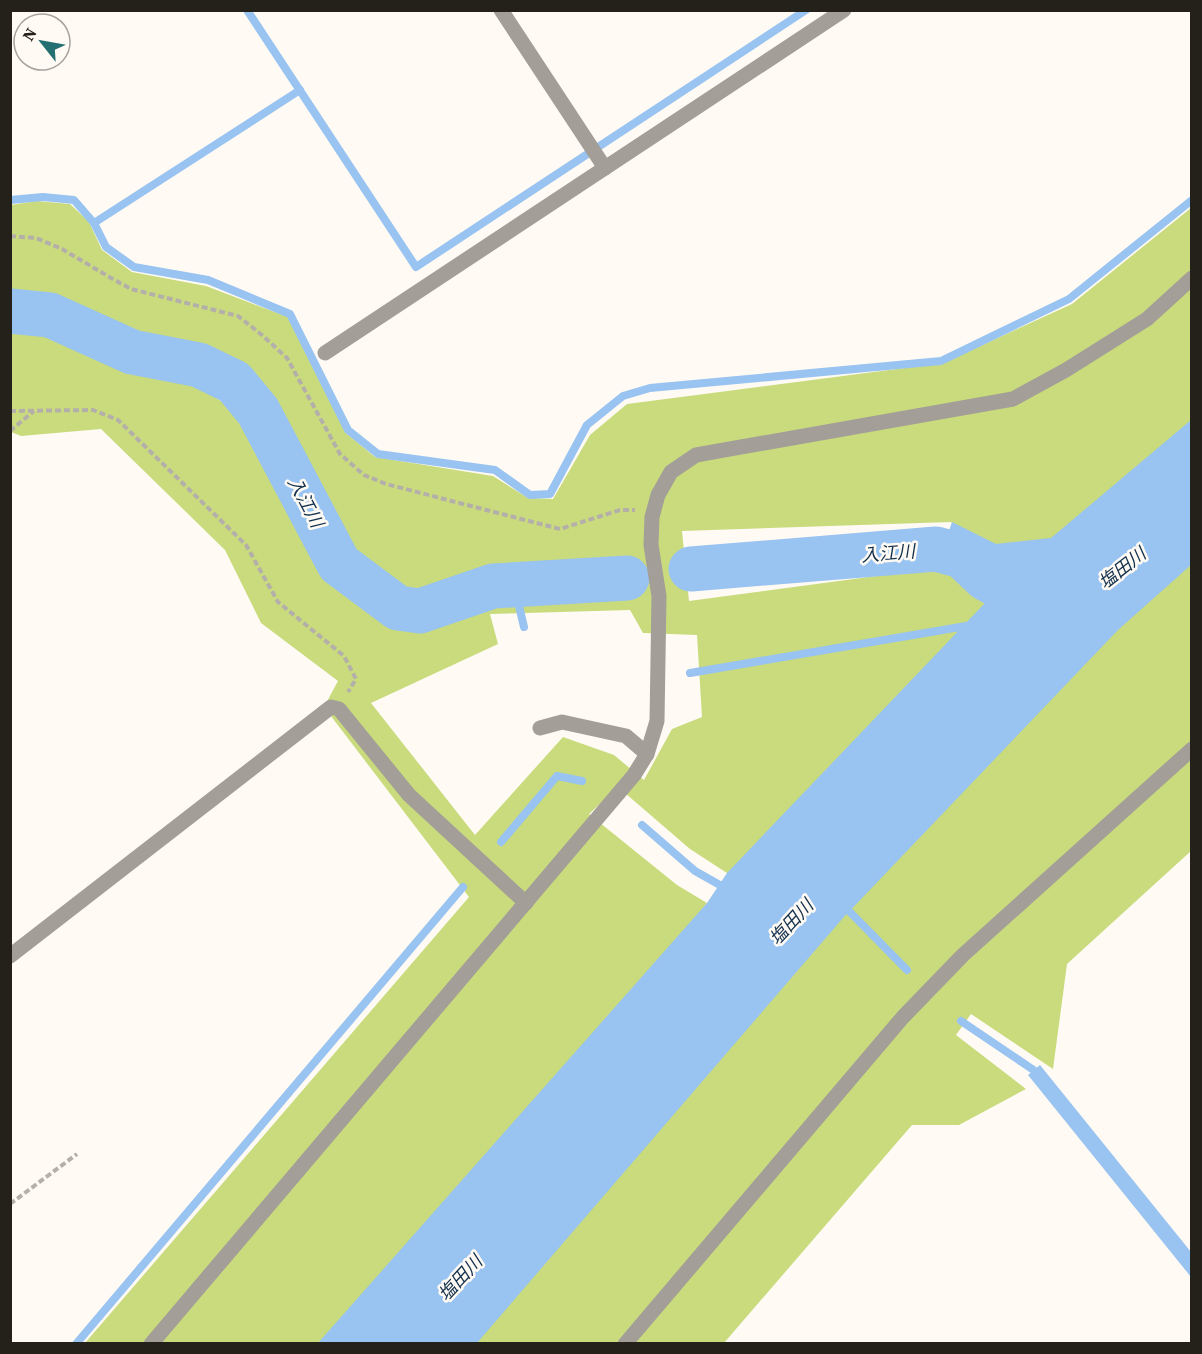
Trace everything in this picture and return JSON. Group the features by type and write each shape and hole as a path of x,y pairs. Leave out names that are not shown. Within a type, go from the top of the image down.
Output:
{"street":[{"path":"501,10 605,168"},
{"path":"325,353 844,10"},
{"path":"151,1344 634,775 647,754 657,721 660,596 651,545 652,517 657,495 671,472 696,455 1013,399 1066,370 1147,319 1191,278"},
{"path":"10,956 331,707 339,709 409,795 526,903"},
{"path":"540,728 562,722 626,736 647,754"},
{"path":"625,1344 903,1017 963,955 1191,749"}],"path":[{"path":"10,236 36,238 62,249 131,289 238,316 287,358 340,454 364,475 386,484 560,529 620,510 635,510 652,517"},
{"path":"10,411 93,410 118,420 246,545 278,602 344,656 356,679 339,709"},
{"path":"10,432 35,411"},
{"path":"10,1204 77,1154"}],"green space":[{"path":"37,201 70,204 89,222 102,250 132,272 206,286 288,317 346,433 375,457 493,476 528,498 553,499 590,435 627,404 943,363 1072,304 1191,208 1191,474 1102,547 981,561 951,522 682,531 689,601 936,568 963,578 986,602 765,885 727,873 690,849 618,787 589,814 677,885 707,903 351,1343 85,1343 469,897 324,707 338,681 261,623 225,550 101,429 21,436 11,432 11,329 31,329 120,364 195,384 236,411 339,581 416,626 496,598 629,589 627,569 507,567 421,596 363,575 258,388 211,360 116,331 39,302 11,301 10,205","holes":["630,610 643,633 697,635 702,717 672,729 644,780 614,755 563,737 475,835 371,703 498,644 490,614"]},
{"path":"1191,524 1191,851 1067,964 1053,1069 971,1014 956,1035 1026,1089 959,1125 912,1125 724,1343 416,1344"}],"water":[{"name":"塩田川","path":"1191,420 1191,565 1118,630 843,918 477,1343 318,1343 707,903 727,873 985,603 963,578 936,568 952,522 996,544 1051,538"},
{"path":"1040,1065 1191,1252 1191,1277 1028,1075"}],"waterway":[{"path":"247,10 416,267 806,10"},
{"path":"94,223 300,90"},
{"path":"10,200 43,197 74,200 94,223 106,247 134,267 208,280 290,314 348,430 378,454 495,470 530,495 550,494 587,425 623,396 650,388 941,361 1069,299 1192,200"},
{"name":"入江川","path":"10,311 50,315 132,352 199,365 234,382 258,411 339,564 398,608 420,611 493,586 627,578"},
{"name":"入江川","path":"691,569 936,549 962,556 985,578 994,583"},
{"path":"514,585 524,627"},
{"path":"690,673 972,625"},
{"path":"501,842 557,776 582,781"},
{"path":"642,825 695,871 727,889"},
{"path":"76,1344 463,887"},
{"path":"842,904 907,970"},
{"path":"961,1021 1039,1076"}]}
